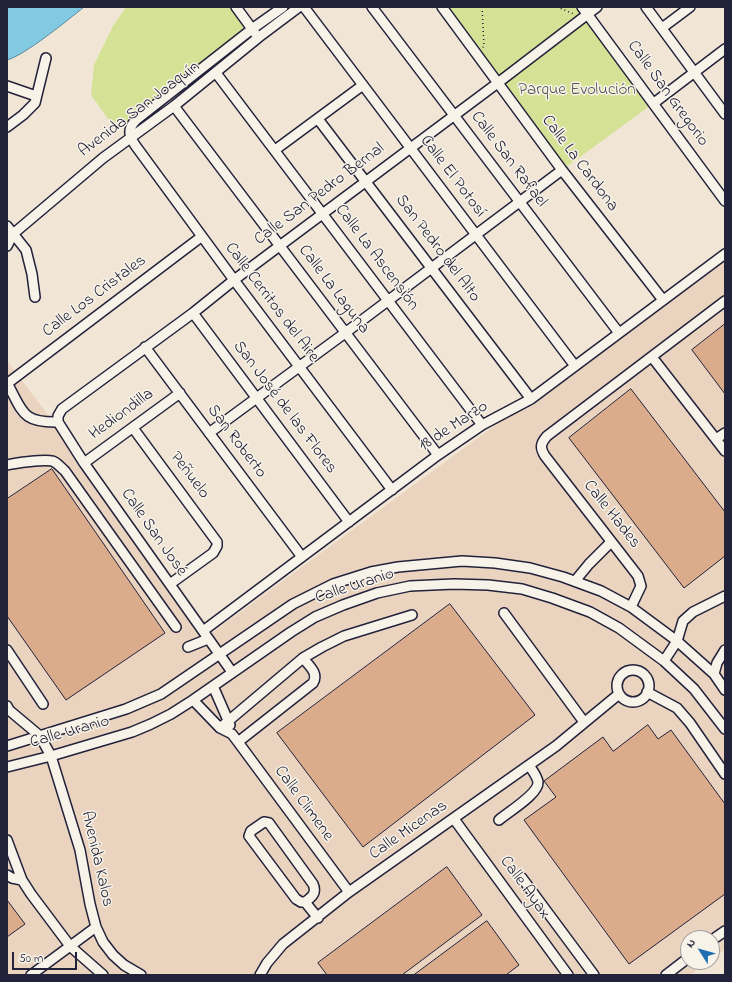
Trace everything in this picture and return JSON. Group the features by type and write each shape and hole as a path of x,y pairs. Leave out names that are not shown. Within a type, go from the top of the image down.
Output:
{"street":[{"path":"236,7 259,37"},
{"name":"Avenida San Joaquín","path":"129,135 132,124 136,120 252,29 283,7"},
{"name":"Avenida San Joaquín","path":"7,246 13,234 129,135 174,106 259,37 299,7"},
{"name":"Calle El Potosí","path":"304,7 575,366"},
{"name":"Calle San Rafael","path":"372,7 619,333"},
{"name":"Calle La Cardona","path":"442,7 499,82 562,170 663,300"},
{"name":"Calle San Pedro Bernal","path":"58,422 58,416 62,409 193,313 279,246 499,82 584,13 598,7"},
{"path":"646,7 725,114"},
{"path":"662,28 690,7"},
{"name":"Calle San Gregorio","path":"584,13 654,103 725,201"},
{"path":"654,103 725,49"},
{"path":"7,127 30,109 34,103 46,58"},
{"name":"Calle La Ascensión","path":"216,73 482,425"},
{"path":"275,150 363,85"},
{"path":"7,86 36,96"},
{"name":"Calle La Laguna","path":"174,106 438,455"},
{"name":"San Pedro del Alto","path":"318,118 365,182 531,399"},
{"name":"Calle Cerritos del Aire","path":"129,135 234,280 392,490"},
{"path":"209,433 389,301 519,201 562,170"},
{"path":"7,226 26,250 35,297"},
{"name":"Calle Los Cristales","path":"7,383 202,236"},
{"name":"18 de Marzo","path":"203,631 438,455 482,425 531,399 725,254"},
{"path":"725,301 652,356 725,450"},
{"name":"San José de las Flores","path":"193,313 348,522"},
{"name":"San Roberto","path":"146,347 302,557"},
{"name":"Calle Hades","path":"631,607 638,592 640,581 638,576 545,456 541,449 541,445 547,436 652,356"},
{"path":"7,383 22,410 34,421 58,422"},
{"name":"Hediondilla","path":"84,463 180,393"},
{"name":"Calle San José","path":"58,422 84,463 232,672"},
{"name":"Peñuelo","path":"133,428 216,538 217,546 213,553 170,584"},
{"path":"716,439 725,433"},
{"path":"7,465 52,460 58,464 65,471 176,627"},
{"path":"575,581 589,564 611,542"},
{"name":"Calle Uranio","path":"7,746 144,702 161,694 293,604 333,584 371,572 405,566 462,561 495,563 530,568 575,581 602,591 631,607 677,641 714,674 725,690"},
{"name":"Calle Uranio","path":"7,767 132,732 151,724 171,714 193,700 232,672 315,617 377,593 410,586 454,584 488,585 522,589 590,612 619,628 664,661 694,689 725,730"},
{"path":"664,661 677,641 684,621 693,612 725,596"},
{"path":"504,613 584,722"},
{"path":"220,728 303,658 344,636 412,614"},
{"path":"188,647 208,639"},
{"path":"7,650 43,704"},
{"path":"714,674 717,662 725,650"},
{"path":"238,742 313,683 315,674 303,658"},
{"path":"629,670 639,671 648,682 647,692 641,700 636,702 626,700 619,694 617,689 618,680 624,672 629,670"},
{"name":"Calle Climene","path":"213,686 228,720 232,734 349,892"},
{"path":"647,692 677,708 690,723 725,774"},
{"name":"Calle Micenas","path":"260,975 267,963 283,944 318,918 349,892 529,766 556,746 619,694"},
{"name":"Calle Climene","path":"193,700 220,728 232,734"},
{"path":"8,709 40,736"},
{"name":"Avenida Kalos","path":"40,736 50,756 80,850 96,927 103,942 113,955 141,975"},
{"path":"498,820 533,794 537,788 537,778 529,766"},
{"name":"Calle Ayax","path":"454,819 568,975"},
{"path":"305,902 314,894 315,891 313,884 269,823 264,822 251,831 249,836 296,899 301,902 305,902 318,918"},
{"path":"7,840 22,880 31,894 70,946 103,975"},
{"path":"7,875 12,878 22,880"},
{"path":"522,878 594,975"},
{"path":"31,975 96,927"},
{"path":"666,975 680,964"}],"path":[{"path":"478,54 484,46 482,7"},
{"path":"557,7 584,13"}],"shaded area":[{"path":"725,257 725,949 720,953 720,930 680,930 680,970 697,970 690,975 7,975 7,361 213,632"}],"green space":[{"path":"126,7 236,7 252,29 130,127 114,127 91,95 94,65 113,26"},
{"name":"Parque Evolución","path":"442,7 582,7 654,103 562,170"}],"water":[{"path":"7,7 84,7 35,45 7,60"}],"building":[{"path":"725,324 725,394 692,350"},
{"path":"631,389 725,512 725,556 684,588 569,438"},
{"path":"52,469 165,633 66,700 7,616 7,499"},
{"path":"450,604 535,715 363,847 277,733"},
{"path":"648,725 658,739 671,730 725,804 725,894 629,964 524,820 556,797 544,781 603,737 613,751"},
{"path":"447,867 482,915 402,975 327,975 318,963"},
{"path":"7,900 25,924 7,937"},
{"path":"487,921 519,965 506,975 414,975"}]}
